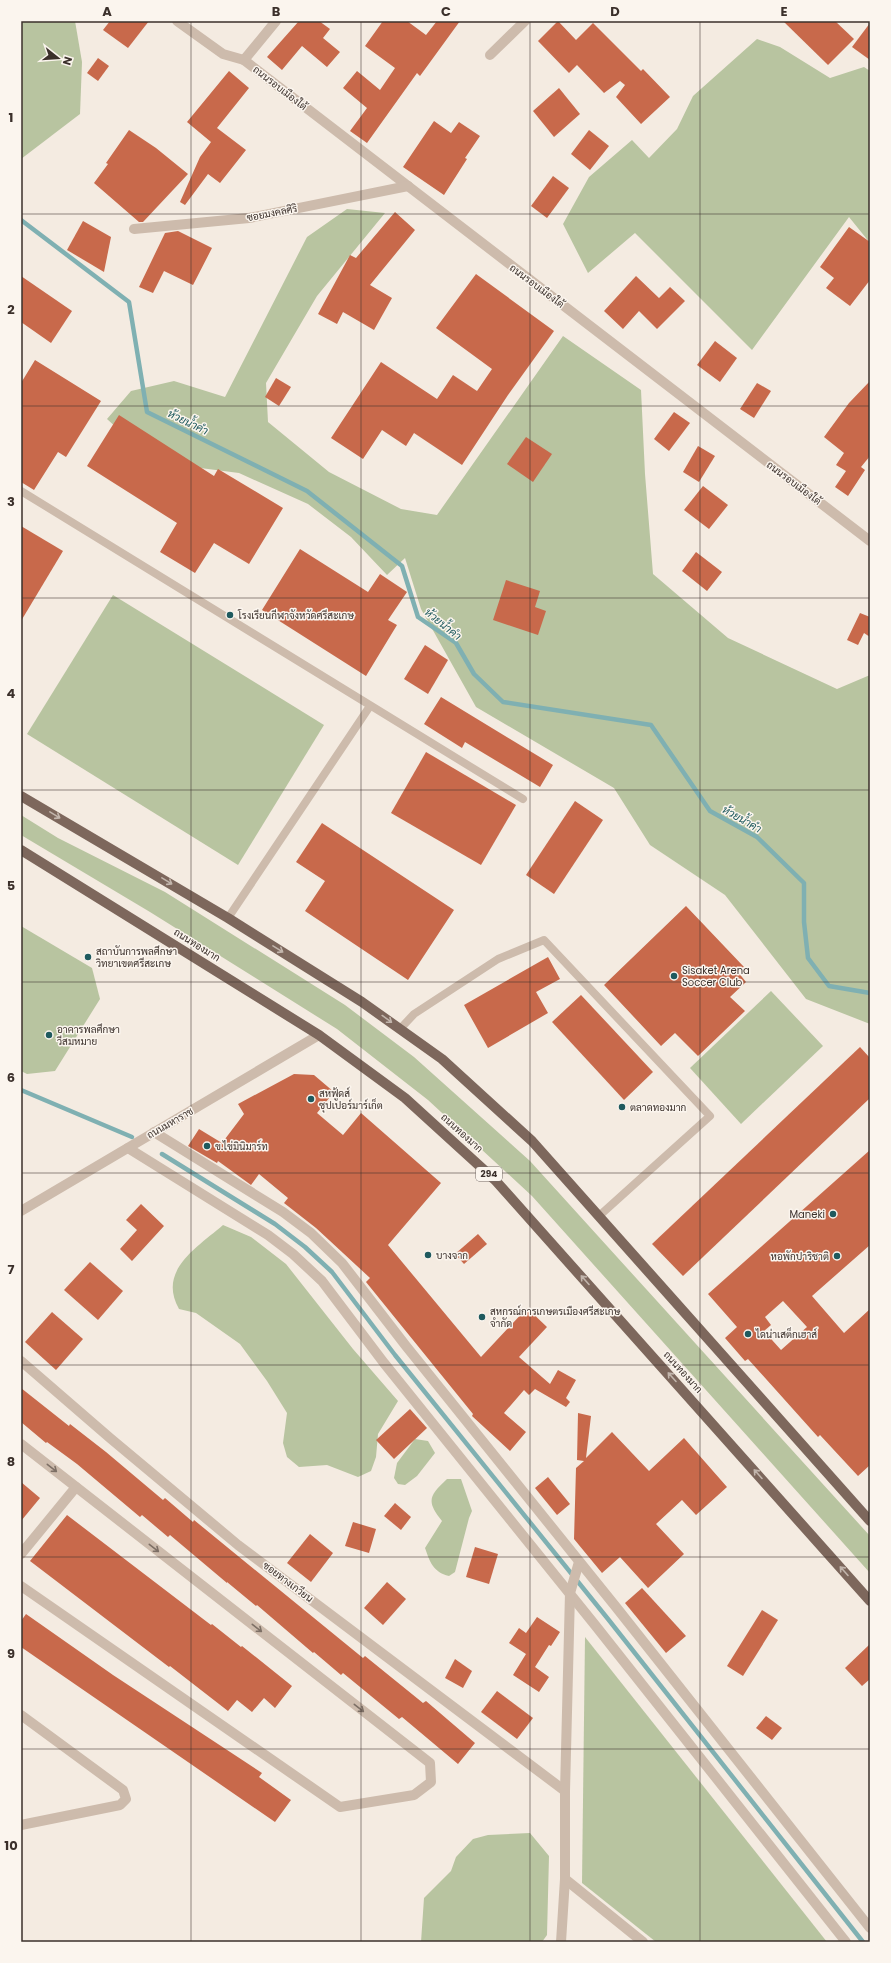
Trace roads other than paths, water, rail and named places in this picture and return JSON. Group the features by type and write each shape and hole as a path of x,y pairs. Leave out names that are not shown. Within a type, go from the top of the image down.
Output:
{"main road":[{"path":"21,796 228,918 362,1002 442,1059 532,1141 870,1521"},
{"name":"ถนนทองมาก","path":"21,850 319,1035 405,1098 495,1180 870,1601"}],"street":[{"path":"177,21 222,54 244,60"},
{"name":"ถนนรอบเมืองใต้","path":"276,21 244,60 870,541"},
{"path":"490,55 525,21"},
{"name":"ซอยมงคลศิริ","path":"134,229 249,218 408,186"},
{"name":"ถนนมหาราช","path":"21,1211 319,1035"},
{"path":"154,1132 284,1212 311,1233 342,1263 406,1346 870,1928"},
{"path":"128,1148 268,1235 293,1254 322,1281 384,1363 570,1593 846,1942"},
{"name":"ซอยทางเกวียน","path":"21,1361 238,1545 565,1791"},
{"path":"21,1444 430,1763 431,1782 414,1795 340,1807 21,1586"},
{"path":"21,1554 76,1487"},
{"path":"561,1942 565,1879 565,1791 570,1593 579,1562"},
{"path":"21,1715 123,1790 126,1799 120,1805 21,1825"},
{"path":"565,1879 643,1942"}],"lane":[{"path":"21,491 523,799"},
{"path":"228,918 370,706"},
{"path":"400,1028 414,1014 498,959 544,940 710,1116 599,1216"}],"waterway":[{"name":"ห้วยน้ำคำ","path":"21,220 129,302 147,412 307,491 402,566 418,617 456,643 474,674 503,702 651,725 710,811 757,837 804,883 804,922 808,958 829,986 870,993"},
{"path":"21,1090 132,1137"},
{"path":"162,1154 275,1224 305,1247 332,1272 395,1355 608,1619 863,1942"}],"place":[{"name":"โรงเรียนกีฬาจังหวัดศรีสะเกษ","path":"230,615"},
{"name":"สถาบันการพลศึกษา วิทยาเขตศรีสะเกษ","path":"88,957"},
{"name":"Sisaket Arena Soccer Club","path":"674,976"},
{"name":"อาคารพลศึกษา วีสมหมาย","path":"49,1035"},
{"name":"สหฟู้ดส์ ซุปเปอร์มาร์เก็ต","path":"311,1099"},
{"name":"ตลาดทองมาก","path":"622,1107"},
{"name":"ข.ไข่มินิมาร์ท","path":"207,1146"},
{"name":"Maneki","path":"833,1214"},
{"name":"บางจาก","path":"428,1255"},
{"name":"หอพักปาริชาติ","path":"837,1256"},
{"name":"สหกรณ์การเกษตรเมืองศรีสะเกษ จำกัด","path":"482,1317"},
{"name":"ไดน่าเสต็กเฮาส์","path":"748,1334"}]}
